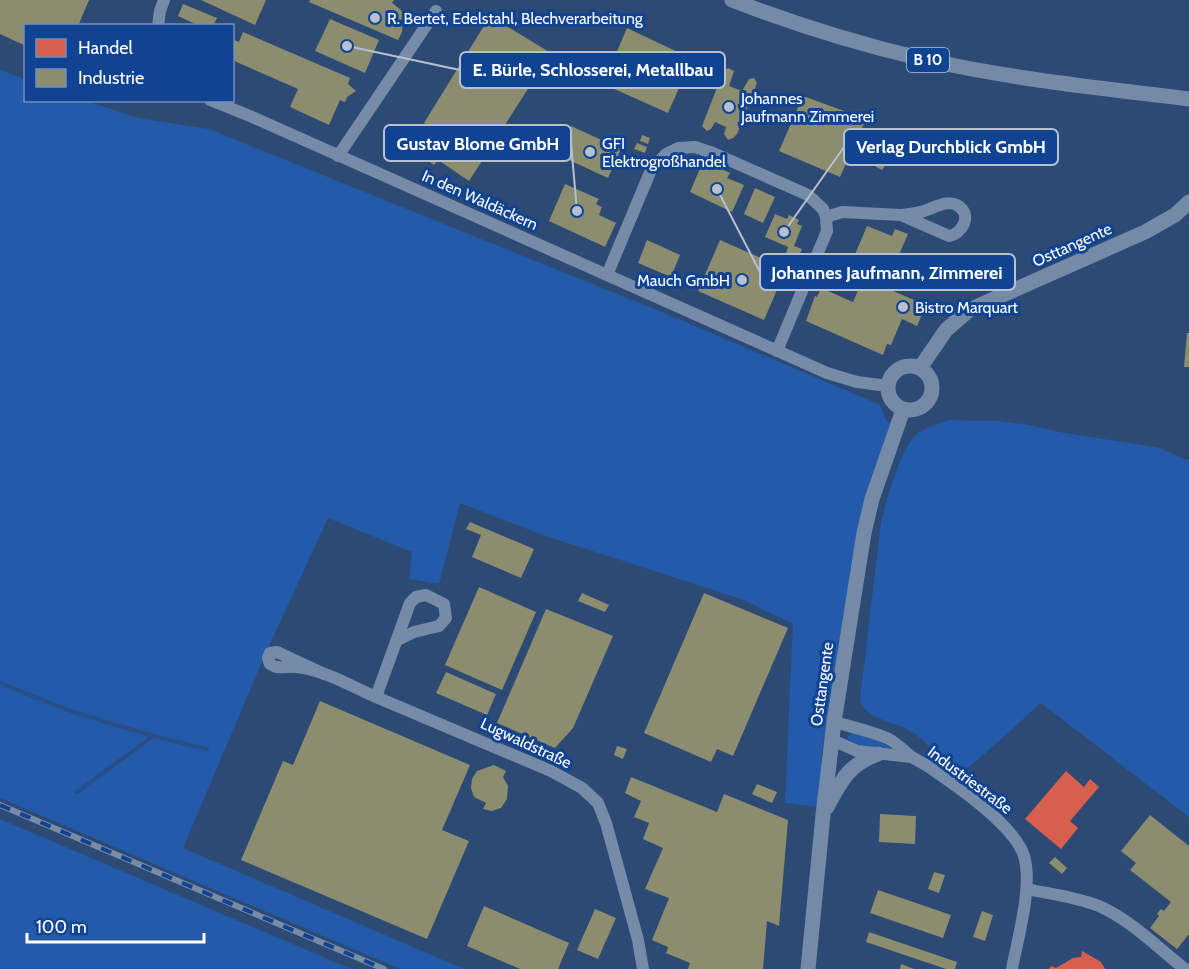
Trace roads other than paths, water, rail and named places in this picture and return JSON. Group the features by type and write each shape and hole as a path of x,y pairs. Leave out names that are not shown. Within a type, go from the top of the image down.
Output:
{"main road":[{"name":"B 10","path":"732,0 815,30 924,60 1042,81 1189,99"},
{"name":"Osttangente","path":"920,368 946,330 969,310 1145,232 1175,215 1189,202"},
{"path":"914,366 920,368 932,382 932,394 929,401 919,409 903,410 894,404 888,386 894,372 901,368 914,366"},
{"name":"Osttangente","path":"808,969 834,722 864,533 872,499 903,410"},
{"path":"823,814 840,783 851,769 863,759 878,754"}],"street":[{"path":"158,24 164,0"},
{"path":"338,156 436,11"},
{"name":"In den Waldäckern","path":"215,102 777,351 842,378 888,386"},
{"path":"607,275 651,170 666,154 678,148 695,147 713,153 808,195 823,209 827,231 777,351"},
{"path":"826,216 842,212 901,215 918,213 949,203 957,205 963,211 965,220 963,228 957,234 949,236 901,215"},
{"path":"376,697 396,641"},
{"name":"Lugwaldstraße","path":"324,674 551,771 582,788 598,803 606,823 638,940 643,969"},
{"name":"Industriestraße","path":"834,722 889,739 989,813 1014,837 1024,854 1028,872 1012,969"},
{"name":"Industriestraße","path":"832,740 857,751 911,757"},
{"path":"1027,889 1101,907 1122,919 1185,969"}],"waterway":[{"path":"0,683 73,712 153,736 207,749"},
{"path":"77,792 153,736"}],"railway":[{"path":"0,805 384,969"}],"place":[{"name":"R. Bertet, Edelstahl, Blechverarbeitung","path":"375,18"},
{"name":"E. Bürle, Schlosserei, Metallbau","path":"347,46"},
{"name":"Johannes Jaufmann Zimmerei","path":"729,107"},
{"name":"GFI Elektrogroßhandel","path":"590,152"},
{"name":"Johannes Jaufmann, Zimmerei","path":"717,189"},
{"name":"Gustav Blome GmbH","path":"577,211"},
{"name":"Verlag Durchblick GmbH","path":"784,232"},
{"name":"Mauch GmbH","path":"742,280"},
{"name":"Bistro Marquart","path":"903,307"}]}
